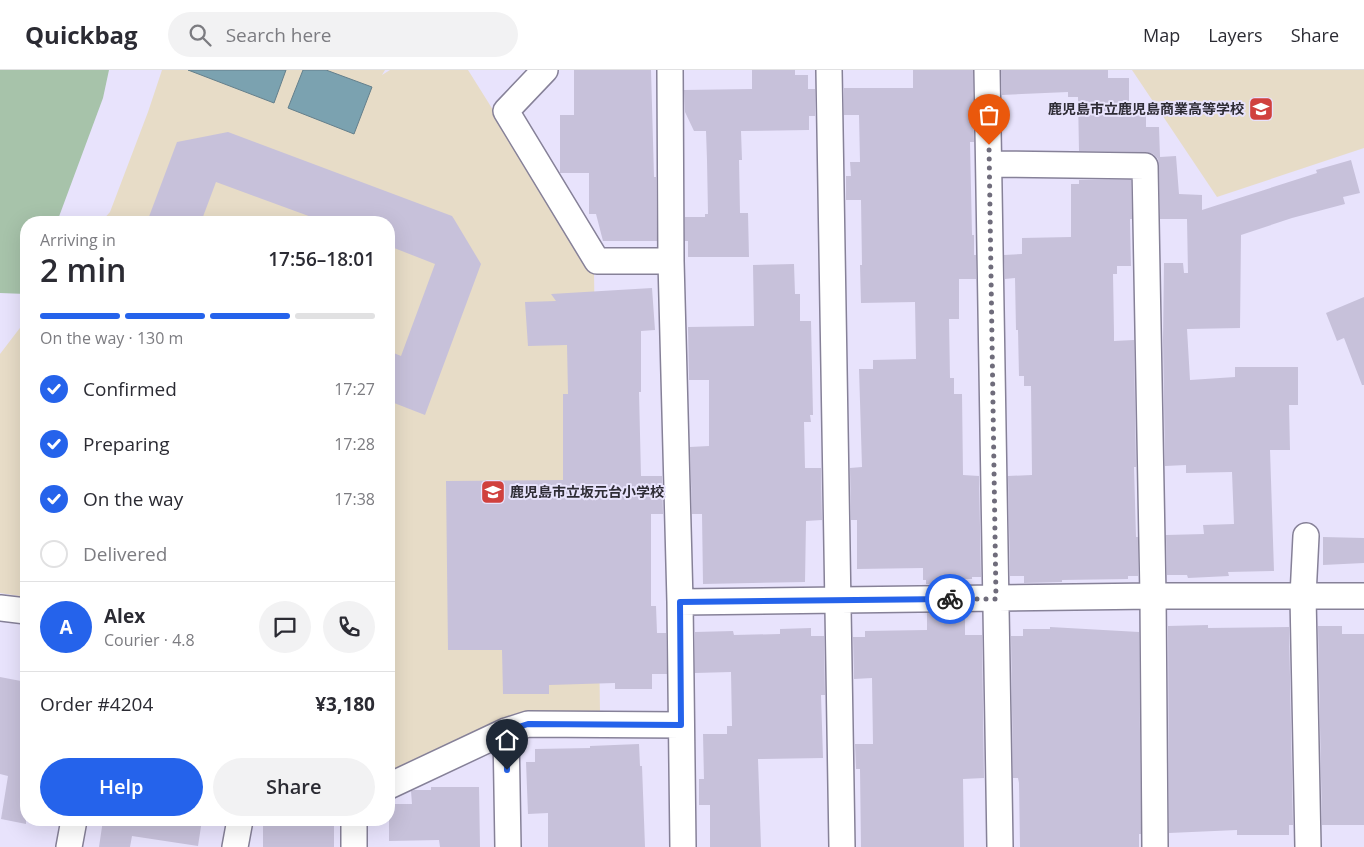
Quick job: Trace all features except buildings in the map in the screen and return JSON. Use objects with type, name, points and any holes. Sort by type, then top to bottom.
[{"type":"street","points":[[545,70],[506,110],[597,261],[671,261]]},
{"type":"street","points":[[670,70],[671,261],[680,602],[683,847]]},
{"type":"street","points":[[829,70],[842,847]]},
{"type":"street","points":[[987,70],[1000,847]]},
{"type":"street","points":[[989,164],[1144,166],[1153,596],[1155,847]]},
{"type":"street","points":[[1306,536],[1304,596],[1308,847]]},
{"type":"street","points":[[680,602],[1153,596],[1364,596]]},
{"type":"street","points":[[0,608],[20,611]]},
{"type":"street","points":[[395,783],[506,731],[528,724],[681,725]]},
{"type":"street","points":[[506,731],[508,847]]},
{"type":"street","points":[[69,847],[73,826]]},
{"type":"street","points":[[235,847],[239,826]]},
{"type":"street","points":[[354,826],[354,847]]},
{"type":"shaded area","name":"鹿児島市立坂元台小学校","points":[[162,70],[385,70],[382,75],[390,70],[468,70],[594,271],[600,713],[517,713],[395,770],[395,216],[106,216],[110,212]]},
{"type":"shaded area","name":"鹿児島市立鹿児島商業高等学校","points":[[1132,70],[1364,70],[1364,148],[1217,197]]},
{"type":"shaded area","points":[[20,328],[20,596],[0,593],[0,354]]},
{"type":"green space","points":[[0,70],[109,70],[103,98],[59,216],[20,216],[20,294],[0,293]]},
{"type":"water","points":[[188,70],[286,70],[274,103]]},
{"type":"water","points":[[303,70],[326,70],[372,87],[354,134],[288,108]]},
{"type":"way so far","points":[[950,599],[996,599],[989,145]]},
{"type":"place","name":"鹿児島市立鹿児島商業高等学校","points":[[1261,109]]},
{"type":"place","name":"鹿児島市立坂元台小学校","points":[[493,492]]},
{"type":"route","points":[[507,770],[506,731],[528,724],[681,725],[680,602],[950,599]]}]
